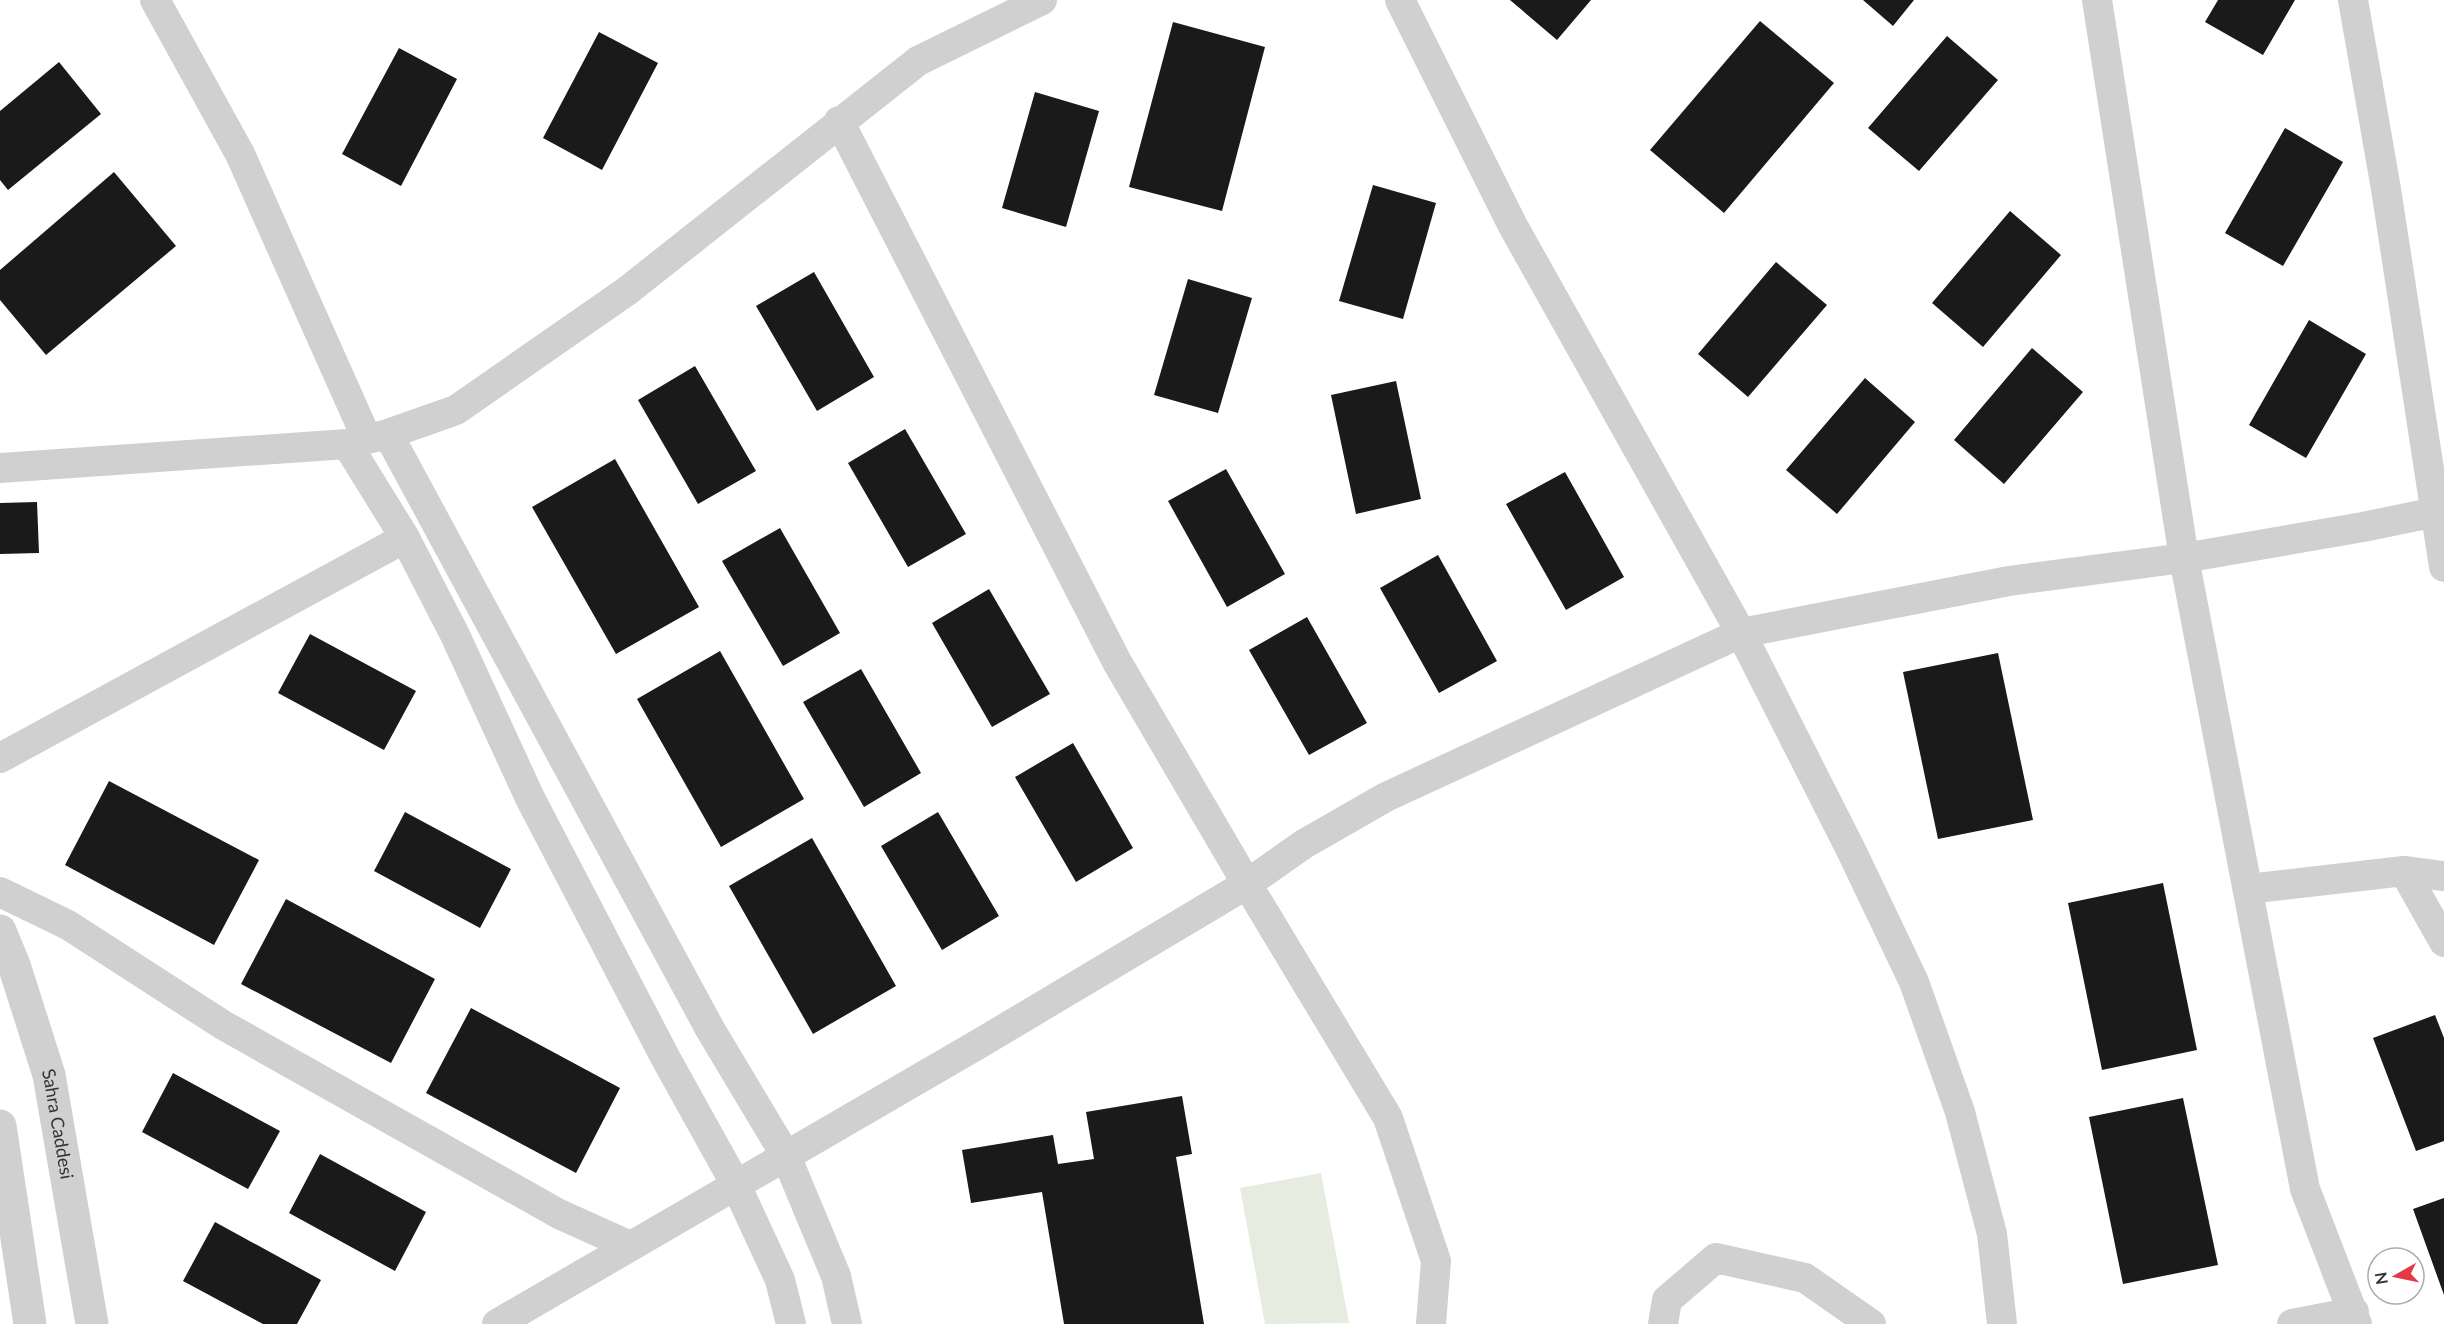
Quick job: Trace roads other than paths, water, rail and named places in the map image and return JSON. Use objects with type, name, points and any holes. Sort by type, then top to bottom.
[{"type":"street","points":[[155,0],[240,154],[367,439],[405,538],[455,635],[530,798],[665,1057],[736,1185],[780,1280],[791,1324]]},
{"type":"street","points":[[0,468],[367,439],[456,410],[627,291],[839,121],[918,61],[1042,0]]},
{"type":"street","points":[[1400,0],[1513,226],[1741,633],[1851,850],[1914,982],[1960,1112],[1992,1234],[2002,1324]]},
{"type":"street","points":[[2097,0],[2184,558],[2306,1189],[2355,1318],[2292,1324]]},
{"type":"street","points":[[2353,0],[2440,507],[2444,567]]},
{"type":"street","points":[[839,121],[1117,662],[1388,1118],[1436,1261],[1431,1324]]},
{"type":"street","points":[[367,439],[438,529],[710,1029],[786,1156],[836,1276],[847,1324]]},
{"type":"street","points":[[497,1324],[993,1036],[1247,884],[1304,844],[1386,797],[1741,633],[2009,581],[2184,558],[2363,527],[2440,507]]},
{"type":"street","points":[[0,758],[405,538]]},
{"type":"street","points":[[2248,889],[2404,871],[2444,876]]},
{"type":"street","points":[[2404,871],[2444,942]]},
{"type":"street","points":[[0,892],[68,925],[223,1025],[549,1209],[630,1246]]},
{"type":"street","name":"Sahra Caddesi","points":[[0,931],[14,965],[49,1075],[92,1324]]},
{"type":"street","points":[[0,1126],[30,1324]]},
{"type":"street","points":[[1663,1324],[1667,1300],[1716,1258],[1805,1278],[1871,1324]]}]
